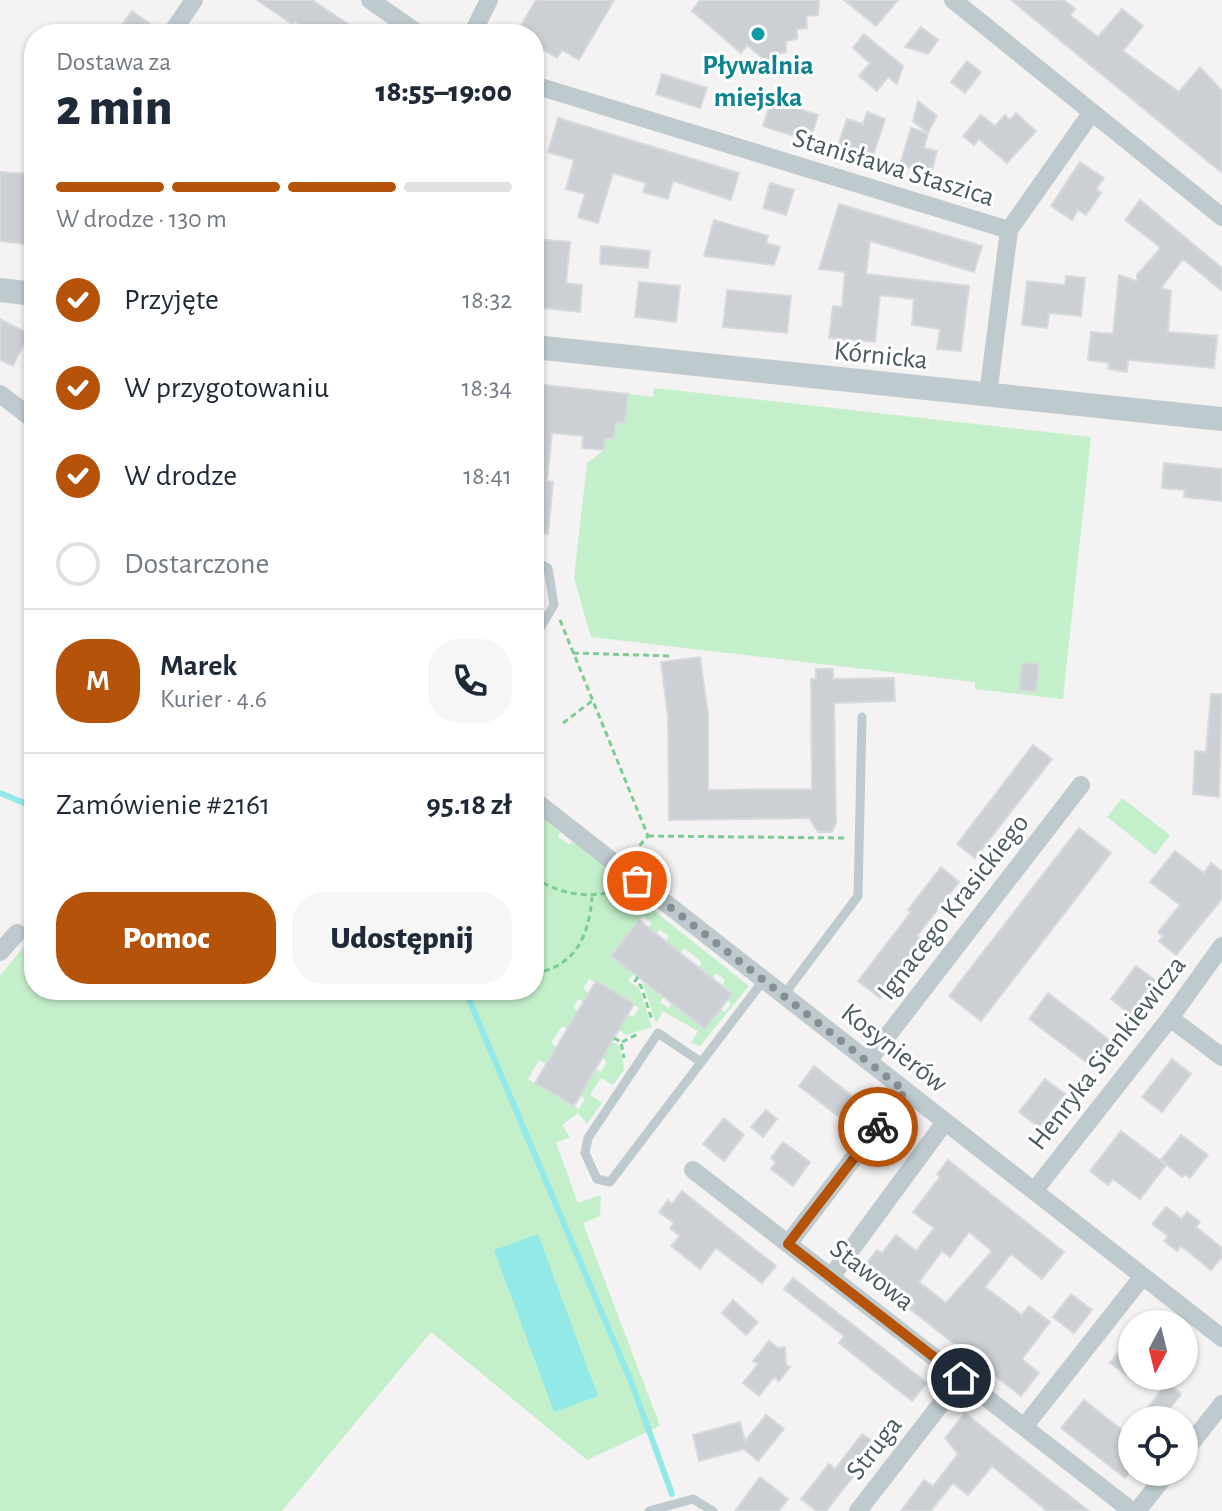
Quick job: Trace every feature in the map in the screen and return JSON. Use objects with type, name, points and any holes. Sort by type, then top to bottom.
[{"type":"street","points":[[178,24],[194,0]]},
{"type":"street","points":[[370,0],[405,24]]},
{"type":"street","points":[[477,24],[489,0]]},
{"type":"street","points":[[953,0],[1222,217]]},
{"type":"street","name":"Stanisława Staszica","points":[[544,88],[1009,230]]},
{"type":"street","points":[[988,395],[1009,230],[1092,112]]},
{"type":"street","points":[[0,290],[24,293]]},
{"type":"street","name":"Kórnicka","points":[[544,348],[1222,419]]},
{"type":"street","points":[[0,394],[24,412]]},
{"type":"street","name":"Ignacego Krasickiego","points":[[868,1061],[1081,785]]},
{"type":"street","name":"Kosynierów","points":[[544,808],[1222,1338]]},
{"type":"street","points":[[0,952],[17,933]]},
{"type":"street","name":"Henryka Sienkiewicza","points":[[1034,1191],[1170,1018],[1222,946]]},
{"type":"street","points":[[1170,1018],[1222,1057]]},
{"type":"street","points":[[788,1244],[905,1091]]},
{"type":"street","points":[[831,1277],[945,1122]]},
{"type":"street","name":"Stawowa","points":[[693,1170],[1134,1511]]},
{"type":"street","points":[[1024,1427],[1143,1276]]},
{"type":"street","name":"Struga","points":[[858,1511],[961,1378]]},
{"type":"street","points":[[1198,1434],[1222,1404]]},
{"type":"street","points":[[1134,1511],[1156,1486]]},
{"type":"lane","points":[[544,566],[548,568],[554,605],[544,622]]},
{"type":"lane","points":[[783,996],[858,896],[862,717]]},
{"type":"lane","points":[[701,1062],[658,1033],[585,1145],[592,1174],[604,1183],[610,1182],[763,981]]},
{"type":"lane","points":[[649,1511],[693,1499],[713,1511]]},
{"type":"path","points":[[554,605],[648,836]]},
{"type":"path","points":[[573,653],[672,656]]},
{"type":"path","points":[[563,723],[592,700]]},
{"type":"path","points":[[648,836],[860,838]]},
{"type":"path","points":[[621,868],[648,836]]},
{"type":"path","points":[[544,882],[566,892],[592,897],[623,890],[637,881]]},
{"type":"path","points":[[544,971],[555,968],[581,945],[590,923],[592,897]]},
{"type":"path","points":[[638,977],[635,981],[641,986],[658,1033]]},
{"type":"path","points":[[614,1038],[621,1042],[628,1078]]},
{"type":"green space","points":[[654,388],[1091,437],[1063,699],[975,689],[975,682],[591,637],[574,578],[587,463],[604,450],[605,438],[614,439],[616,422],[625,423],[628,394],[653,397]]},
{"type":"green space","points":[[1122,798],[1170,835],[1155,855],[1107,817]]},
{"type":"green space","points":[[544,820],[560,832],[558,837],[569,844],[572,841],[637,890],[634,895],[749,986],[700,1046],[691,1043],[698,1031],[663,1011],[656,1023],[643,984],[645,981],[673,983],[660,1002],[668,1008],[672,1004],[704,1029],[720,1009],[725,1012],[731,1004],[727,1000],[732,994],[722,986],[725,980],[716,973],[712,978],[699,967],[702,962],[684,948],[680,953],[665,941],[669,936],[660,929],[656,934],[648,928],[652,923],[643,916],[639,920],[634,974],[628,981],[639,988],[652,1027],[626,1035],[619,1030],[628,1015],[633,1017],[639,1008],[589,979],[583,989],[589,993],[584,1002],[578,999],[573,1008],[578,1011],[568,1029],[562,1026],[551,1043],[556,1047],[546,1064],[539,1060],[528,1079],[579,1109],[585,1099],[580,1095],[596,1070],[601,1072],[607,1062],[602,1058],[611,1041],[620,1046],[624,1070],[613,1085],[601,1078],[590,1095],[602,1103],[587,1124],[578,1113],[562,1125],[570,1137],[556,1143],[578,1203],[601,1195],[600,1216],[583,1223],[660,1426],[587,1460],[431,1332],[282,1511],[0,1511],[0,976],[24,946],[24,1000],[544,1000]]},
{"type":"water","points":[[538,1234],[598,1396],[554,1412],[494,1250]]},
{"type":"building","points":[[257,0],[312,0],[348,24],[299,24],[295,21],[292,24]]},
{"type":"building","points":[[536,0],[614,0],[579,60],[562,50],[557,58],[544,50],[544,24],[522,24]]},
{"type":"building","name":"Pływalnia miejska","points":[[700,0],[819,0],[818,15],[806,16],[807,28],[797,29],[797,39],[786,41],[786,52],[776,54],[769,63],[747,45],[741,53],[692,11]]},
{"type":"building","points":[[844,0],[898,0],[876,26]]},
{"type":"building","points":[[1011,0],[1064,0],[1075,9],[1070,15],[1098,37],[1122,9],[1143,26],[1123,51],[1179,92],[1200,67],[1222,91],[1222,173]]},
{"type":"building","points":[[132,11],[150,24],[122,24]]},
{"type":"building","points":[[921,27],[938,40],[928,54],[905,47]]},
{"type":"building","points":[[864,34],[903,66],[897,84],[888,77],[877,91],[859,76],[870,63],[853,48]]},
{"type":"building","points":[[967,61],[981,72],[965,93],[951,82]]},
{"type":"building","points":[[662,74],[707,88],[700,108],[656,94]]},
{"type":"building","points":[[771,100],[818,115],[810,141],[763,126]]},
{"type":"building","points":[[918,101],[937,116],[928,133],[913,121]]},
{"type":"building","points":[[867,112],[885,119],[872,159],[837,148],[847,119],[863,124]]},
{"type":"building","points":[[1016,113],[1036,131],[1007,163],[979,139],[974,145],[963,136],[981,115],[995,126],[1005,115],[1010,120]]},
{"type":"building","points":[[558,118],[739,173],[731,200],[673,181],[668,199],[643,192],[646,183],[613,173],[598,223],[578,217],[585,194],[566,189],[574,160],[548,152]]},
{"type":"building","points":[[911,128],[928,133],[924,148],[937,151],[931,174],[900,165]]},
{"type":"building","points":[[1080,162],[1104,178],[1096,189],[1101,193],[1086,215],[1078,210],[1072,220],[1051,206]]},
{"type":"building","points":[[0,172],[24,174],[24,244],[0,241]]},
{"type":"building","points":[[770,183],[794,190],[786,215],[763,208]]},
{"type":"building","points":[[1140,200],[1222,268],[1222,291],[1183,259],[1161,288],[1171,291],[1168,332],[1217,336],[1214,368],[1128,360],[1127,372],[1108,369],[1109,363],[1088,360],[1091,332],[1113,334],[1119,275],[1137,281],[1137,275],[1159,250],[1159,246],[1125,220]]},
{"type":"building","points":[[839,204],[982,246],[974,272],[870,241],[866,274],[969,286],[961,351],[937,349],[940,329],[912,325],[914,299],[880,295],[875,342],[829,338],[833,306],[842,307],[845,272],[819,269]]},
{"type":"building","points":[[714,220],[768,236],[766,243],[780,247],[774,265],[704,256]]},
{"type":"building","points":[[544,240],[570,242],[566,283],[582,285],[580,312],[544,308]]},
{"type":"building","points":[[601,246],[650,251],[648,268],[600,264]]},
{"type":"building","points":[[1066,276],[1085,278],[1081,316],[1049,313],[1047,328],[1022,325],[1027,281],[1065,285]]},
{"type":"building","points":[[639,282],[680,286],[676,322],[635,317]]},
{"type":"building","points":[[727,290],[791,296],[787,333],[723,327]]},
{"type":"building","points":[[0,319],[24,331],[24,344],[13,366],[0,360]]},
{"type":"building","points":[[544,385],[628,394],[625,423],[616,422],[614,439],[605,438],[604,450],[582,448],[583,436],[552,433],[547,481],[553,482],[548,534],[544,534]]},
{"type":"building","points":[[1164,463],[1222,469],[1222,501],[1184,497],[1185,490],[1162,488]]},
{"type":"building","points":[[700,657],[708,715],[708,790],[812,789],[811,679],[816,679],[816,669],[833,669],[833,679],[894,678],[895,701],[834,703],[836,823],[832,832],[818,832],[809,818],[669,820],[668,717],[661,662]]},
{"type":"building","points":[[1022,663],[1039,664],[1036,692],[1019,690]]},
{"type":"building","points":[[1211,694],[1222,694],[1219,797],[1193,794],[1195,751],[1206,752]]},
{"type":"building","points":[[1033,745],[1052,759],[975,858],[957,844]]},
{"type":"building","points":[[1079,828],[1111,853],[981,1021],[949,996]]},
{"type":"building","points":[[1175,851],[1204,873],[1211,863],[1222,871],[1222,899],[1176,955],[1159,941],[1163,936],[1158,932],[1180,905],[1150,882]]},
{"type":"building","points":[[941,867],[959,882],[917,936],[924,941],[880,998],[858,981]]},
{"type":"building","points":[[639,920],[732,994],[705,1029],[611,956]]},
{"type":"building","points":[[1136,966],[1155,980],[1130,1014],[1111,999]]},
{"type":"building","points":[[596,981],[634,1004],[574,1106],[535,1083]]},
{"type":"building","points":[[1048,993],[1112,1042],[1093,1067],[1029,1019]]},
{"type":"building","points":[[1172,1059],[1191,1074],[1162,1112],[1142,1097]]},
{"type":"building","points":[[814,1066],[861,1103],[846,1122],[799,1086]]},
{"type":"building","points":[[1045,1079],[1065,1094],[1039,1127],[1019,1112]]},
{"type":"building","points":[[766,1110],[777,1119],[763,1137],[751,1127]]},
{"type":"building","points":[[724,1118],[744,1135],[724,1161],[703,1144]]},
{"type":"building","points":[[1121,1131],[1166,1165],[1140,1199],[1113,1179],[1108,1185],[1090,1171]]},
{"type":"building","points":[[1181,1135],[1208,1155],[1190,1178],[1185,1174],[1182,1177],[1161,1160]]},
{"type":"building","points":[[783,1142],[810,1162],[793,1186],[771,1169],[776,1162],[771,1158]]},
{"type":"building","points":[[948,1160],[1064,1252],[1042,1279],[1011,1254],[985,1287],[1022,1315],[1029,1306],[1050,1322],[1022,1359],[1039,1373],[1021,1396],[910,1309],[915,1303],[866,1264],[877,1250],[882,1253],[896,1235],[916,1251],[934,1228],[913,1212],[940,1177],[937,1174]],"holes":[[[969,1232],[992,1251],[946,1303],[919,1282],[942,1251],[950,1257]]]},
{"type":"building","points":[[682,1191],[776,1266],[762,1283],[716,1248],[700,1269],[671,1246],[680,1236],[670,1228],[674,1223],[659,1212],[668,1200],[672,1204]]},
{"type":"building","points":[[1166,1207],[1182,1219],[1187,1212],[1200,1222],[1196,1227],[1222,1248],[1222,1257],[1211,1270],[1181,1246],[1177,1251],[1164,1241],[1168,1236],[1152,1224]]},
{"type":"building","points":[[793,1278],[927,1383],[912,1401],[839,1343],[844,1336],[784,1289]]},
{"type":"building","points":[[1071,1294],[1092,1310],[1074,1333],[1053,1317]]},
{"type":"building","points":[[733,1300],[758,1322],[746,1335],[722,1313]]},
{"type":"building","points":[[769,1341],[778,1348],[785,1347],[786,1365],[790,1367],[779,1381],[774,1377],[759,1396],[743,1383],[758,1364],[753,1361]]},
{"type":"building","points":[[1118,1352],[1118,1369],[1110,1363]]},
{"type":"building","points":[[1162,1390],[1176,1390],[1181,1394],[1172,1406],[1149,1406]]},
{"type":"building","points":[[1084,1400],[1118,1427],[1118,1473],[1061,1428]]},
{"type":"building","points":[[965,1413],[1089,1511],[1047,1511],[992,1466],[968,1495],[953,1483],[931,1511],[901,1511],[924,1480],[933,1486],[958,1454],[945,1438]]},
{"type":"building","points":[[766,1415],[784,1429],[758,1461],[744,1449],[699,1461],[693,1435],[740,1422],[745,1441]]},
{"type":"building","points":[[862,1434],[878,1445],[826,1511],[817,1511],[801,1499],[829,1464],[835,1469]]},
{"type":"building","points":[[760,1477],[788,1499],[779,1511],[735,1511]]},
{"type":"waterway","points":[[0,793],[24,803]]},
{"type":"waterway","points":[[469,1000],[632,1384],[672,1494]]},
{"type":"way so far","points":[[637,881],[905,1091],[878,1127]]},
{"type":"place","name":"Pływalnia miejska","points":[[758,34]]},
{"type":"route","points":[[878,1127],[788,1244],[961,1378]]}]
